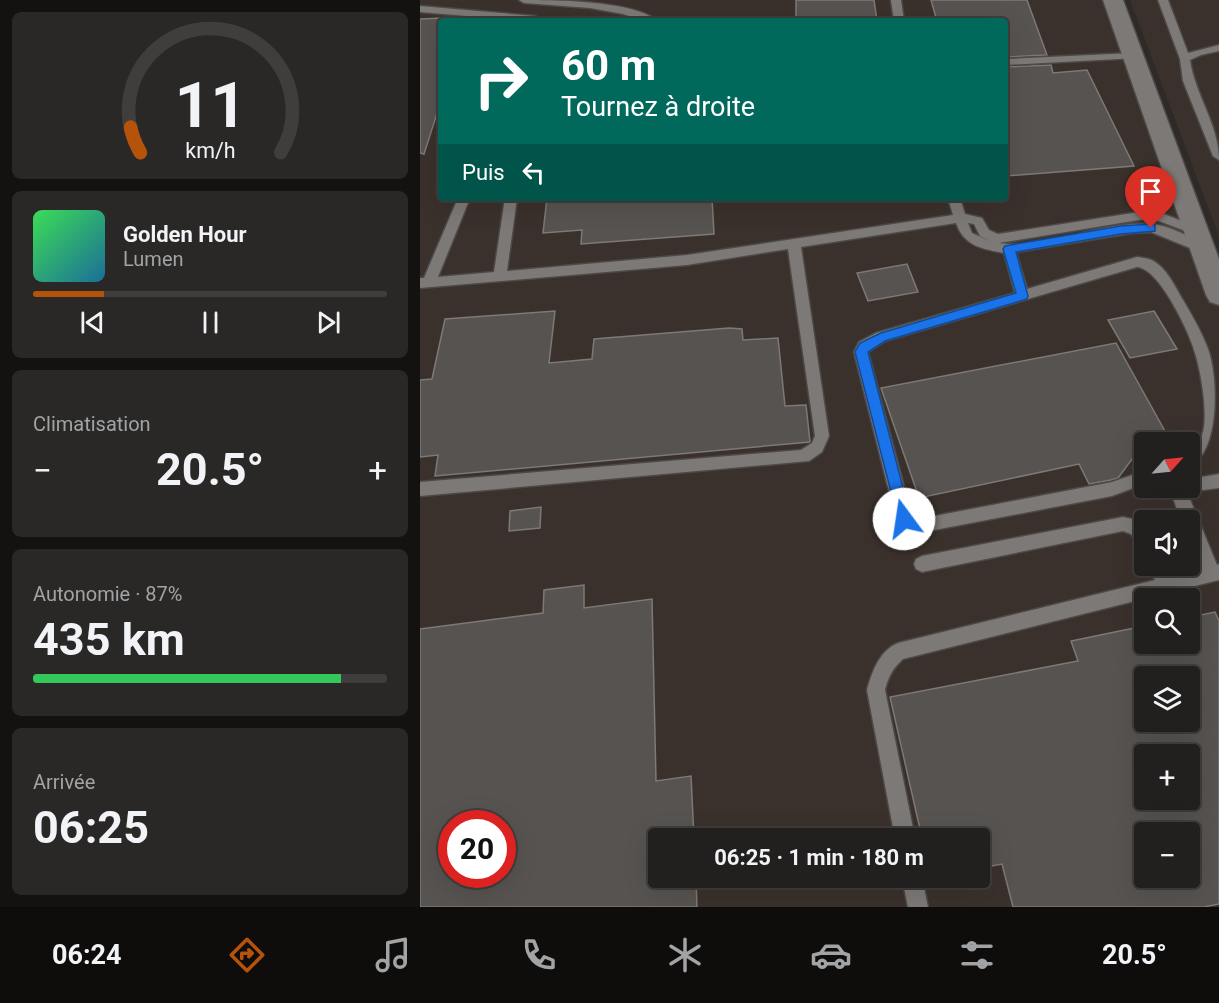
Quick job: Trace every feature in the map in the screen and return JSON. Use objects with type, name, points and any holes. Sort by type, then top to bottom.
[{"type":"street","points":[[1113,0],[1219,295]]},
{"type":"lane","points":[[524,0],[582,3],[630,12],[645,18]]},
{"type":"lane","points":[[896,0],[899,18]]},
{"type":"lane","points":[[1163,0],[1185,59],[1188,81],[1219,156]]},
{"type":"lane","points":[[536,18],[543,1]]},
{"type":"lane","points":[[420,9],[514,18]]},
{"type":"lane","points":[[1185,59],[1198,52],[1219,48]]},
{"type":"lane","points":[[1008,62],[1133,56]]},
{"type":"lane","points":[[463,201],[425,282],[687,260],[962,218],[978,221],[984,232],[997,239],[1152,214],[1199,240]]},
{"type":"lane","points":[[500,276],[511,201]]},
{"type":"lane","points":[[955,201],[967,235],[983,246],[1009,249],[1121,230],[1151,228],[1199,240]]},
{"type":"lane","points":[[420,489],[804,456],[817,447],[822,436],[794,244]]},
{"type":"lane","points":[[1009,249],[1022,296]]},
{"type":"lane","points":[[1134,481],[1112,489],[924,525],[908,524],[904,519],[861,352],[864,346],[881,338],[1137,262],[1152,266],[1160,274],[1196,339],[1203,358],[1211,429],[1200,449]]},
{"type":"lane","points":[[1200,484],[1219,481]]},
{"type":"lane","points":[[922,564],[1123,524],[1134,526]]},
{"type":"lane","points":[[903,828],[876,690],[887,660],[898,652],[1216,573],[1200,542]]},
{"type":"lane","points":[[1161,576],[1166,585]]},
{"type":"lane","points":[[914,888],[918,907]]},
{"type":"shaded area","points":[[420,0],[1122,0],[1219,259],[1219,907],[420,907]]},
{"type":"shaded area","points":[[1130,0],[1219,0],[1219,236]]},
{"type":"building","points":[[796,0],[874,0],[877,18],[796,18]]},
{"type":"building","points":[[931,0],[1027,0],[1047,55],[1008,57],[1008,18],[936,18]]},
{"type":"building","points":[[438,18],[438,110],[424,154],[420,153],[420,19]]},
{"type":"building","points":[[1051,65],[1053,73],[1087,70],[1134,166],[1008,176],[1008,67]]},
{"type":"building","points":[[547,201],[712,201],[714,234],[581,244],[582,230],[543,233]]},
{"type":"building","points":[[907,264],[918,292],[868,301],[857,273]]},
{"type":"building","points":[[555,311],[549,363],[592,359],[594,339],[729,328],[742,329],[743,340],[778,338],[785,406],[806,405],[810,442],[435,476],[438,455],[420,457],[420,380],[432,379],[445,319]]},
{"type":"building","points":[[1154,311],[1177,349],[1130,358],[1108,320]]},
{"type":"building","points":[[1116,343],[1165,432],[1134,432],[1134,456],[1118,478],[1111,480],[1089,484],[1079,464],[919,498],[881,388]]},
{"type":"building","points":[[541,507],[540,528],[509,531],[510,511]]},
{"type":"building","points":[[584,585],[584,608],[652,599],[656,781],[691,776],[694,828],[648,828],[648,888],[696,888],[697,907],[420,907],[420,629],[543,613],[544,590]]},
{"type":"building","points":[[1215,612],[1219,621],[1219,904],[1204,907],[1013,907],[1002,864],[990,866],[990,828],[920,828],[890,697],[1078,661],[1071,641],[1134,628],[1134,654],[1200,654],[1200,615]]},
{"type":"route","points":[[904,519],[861,352],[864,346],[881,338],[1022,296],[1009,249],[1121,230],[1151,228]]}]
